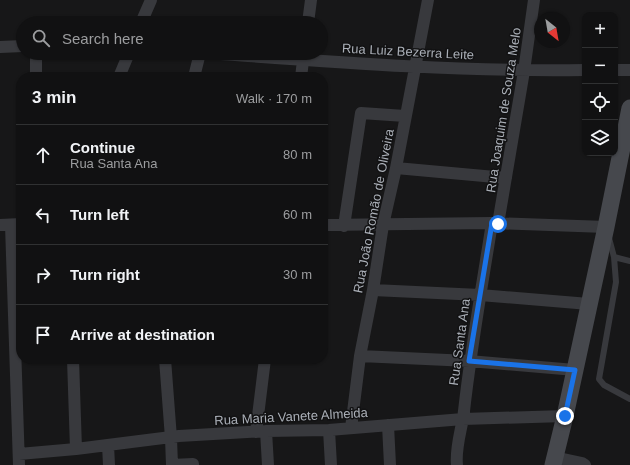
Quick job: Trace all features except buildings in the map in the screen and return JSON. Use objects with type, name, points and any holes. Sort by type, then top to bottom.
[{"type":"main road","points":[[553,461],[565,416],[630,108]]},
{"type":"street","points":[[145,16],[152,0]]},
{"type":"street","points":[[309,16],[311,0]]},
{"type":"street","name":"Rua João Romão de Oliveira","points":[[351,428],[360,356],[373,290],[383,225],[396,168],[428,0]]},
{"type":"street","name":"Rua Joaquim de Souza Melo","points":[[495,224],[506,178],[534,0]]},
{"type":"street","points":[[0,47],[16,46]]},
{"type":"street","name":"Rua Luiz Bezerra Leite","points":[[328,58],[415,66],[524,71],[582,70]]},
{"type":"street","points":[[36,60],[36,72]]},
{"type":"street","points":[[121,72],[126,60]]},
{"type":"street","points":[[195,72],[198,60]]},
{"type":"street","points":[[302,72],[303,60]]},
{"type":"street","points":[[618,70],[630,70]]},
{"type":"street","points":[[344,226],[361,113],[405,116]]},
{"type":"street","points":[[396,168],[506,178]]},
{"type":"street","points":[[11,224],[19,460]]},
{"type":"street","points":[[328,225],[495,224],[606,227]]},
{"type":"street","name":"Rua Santa Ana","points":[[457,465],[456,456],[463,419],[469,361],[480,295],[495,224]]},
{"type":"street","points":[[373,290],[480,295],[589,304]]},
{"type":"street","points":[[360,356],[469,361],[575,370]]},
{"type":"street","points":[[73,364],[76,449]]},
{"type":"street","points":[[165,364],[172,465],[193,465]]},
{"type":"street","points":[[265,364],[261,432],[268,465]]},
{"type":"street","name":"Rua Maria Vanete Almeida","points":[[19,460],[76,449],[171,438],[261,432],[329,430],[463,419],[565,416]]},
{"type":"street","points":[[388,425],[390,465]]},
{"type":"street","points":[[329,430],[331,465]]},
{"type":"street","points":[[108,445],[109,465]]},
{"type":"street","points":[[553,461],[584,464]]},
{"type":"lane","points":[[606,227],[614,257],[616,282],[598,379],[604,385],[630,399]]},
{"type":"lane","points":[[614,257],[630,261]]},
{"type":"route","points":[[498,224],[492,223],[469,361],[575,370],[565,416]]}]
